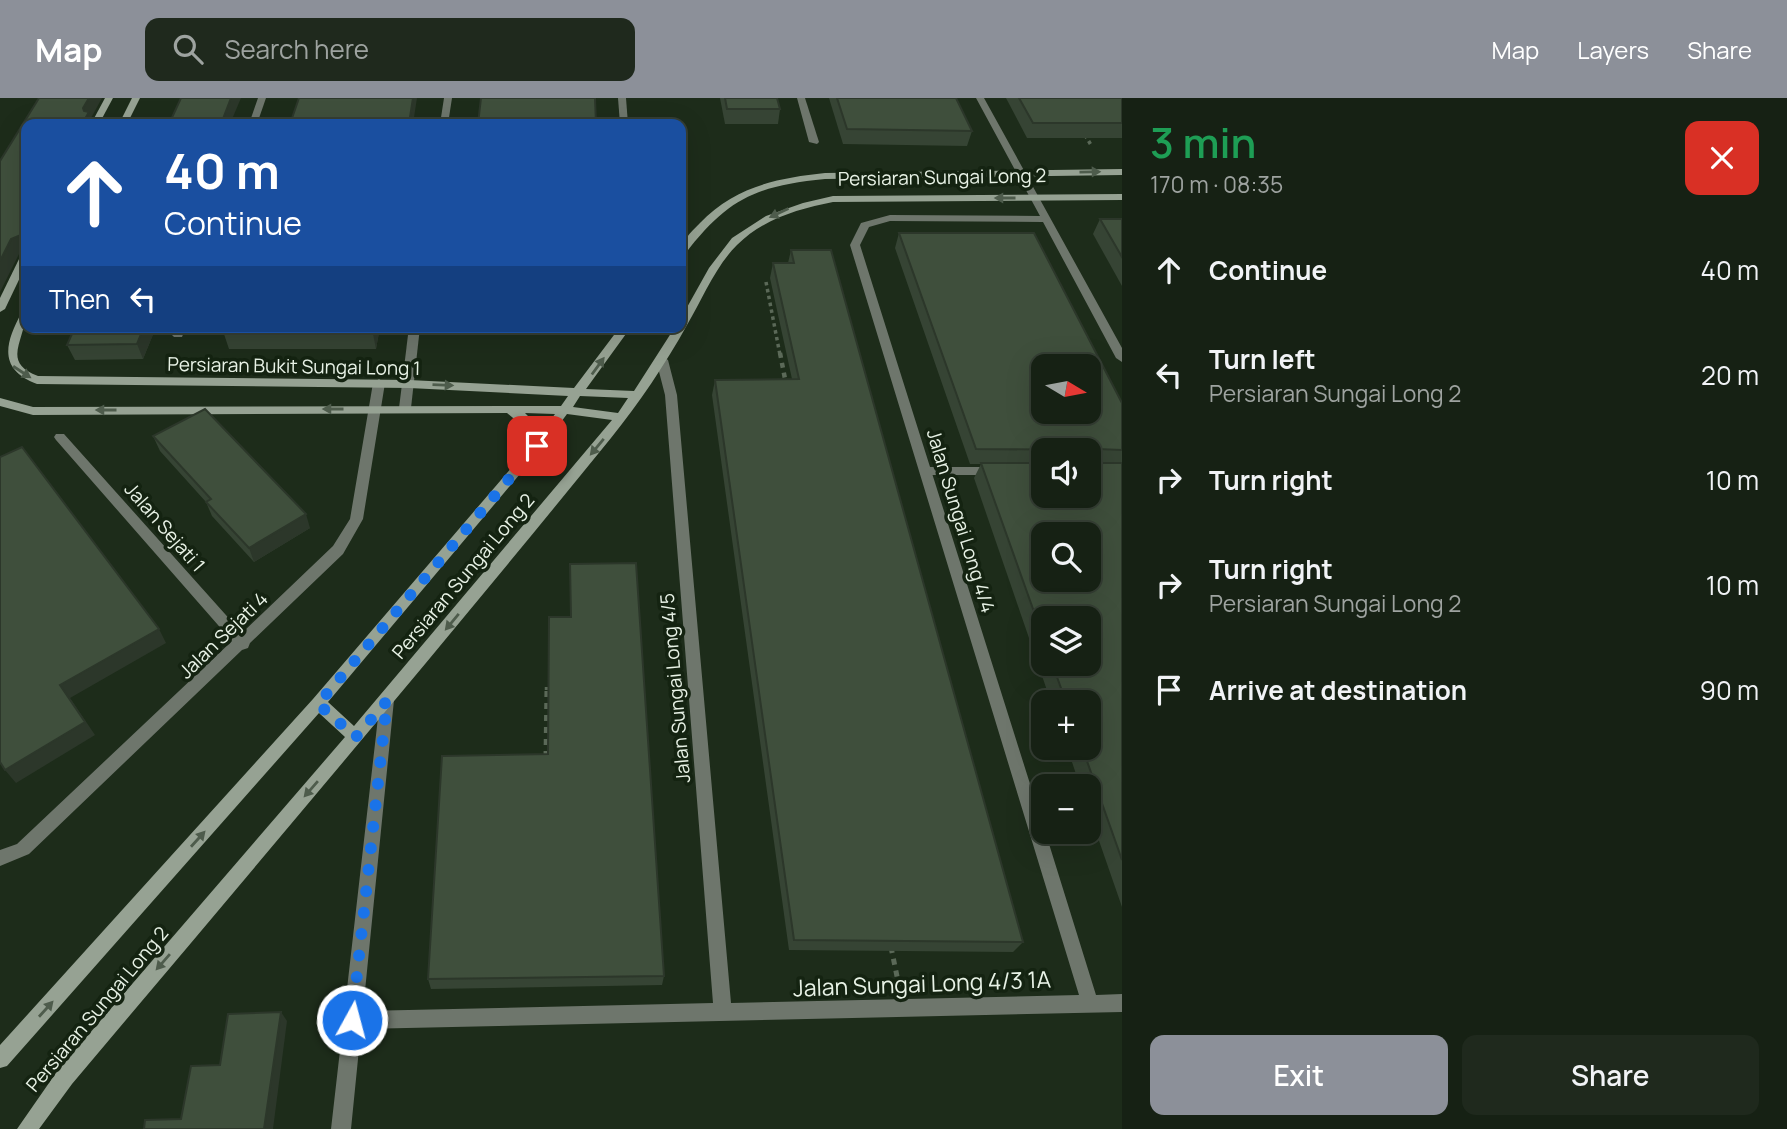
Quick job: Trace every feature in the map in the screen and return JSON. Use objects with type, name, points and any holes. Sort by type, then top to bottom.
[{"type":"street","points":[[98,119],[109,98]]},
{"type":"street","points":[[126,119],[136,98]]},
{"type":"street","points":[[255,119],[262,98]]},
{"type":"street","points":[[445,119],[448,98]]},
{"type":"street","points":[[622,98],[624,119]]},
{"type":"street","points":[[801,98],[814,142]]},
{"type":"street","points":[[980,98],[1122,358]]},
{"type":"street","name":"Persiaran Sungai Long 2","points":[[686,246],[716,210],[745,193],[790,179],[1122,172]]},
{"type":"street","name":"Persiaran Sungai Long 2","points":[[686,319],[718,264],[735,241],[757,224],[793,207],[833,199],[1122,197]]},
{"type":"street","name":"Jalan Sungai Long 4/4","points":[[1046,219],[890,218],[865,225],[855,245],[1090,1003]]},
{"type":"street","points":[[0,309],[21,265]]},
{"type":"street","name":"Persiaran Bukit Sungai Long 1","points":[[21,325],[10,349],[11,364],[20,374],[37,380],[379,383],[637,395]]},
{"type":"street","points":[[405,408],[414,333]]},
{"type":"street","name":"Persiaran Sungai Long 2","points":[[0,1059],[318,704],[537,446],[622,333]]},
{"type":"street","name":"Persiaran Sungai Long 2","points":[[27,1129],[65,1077],[387,701],[621,417],[678,333]]},
{"type":"street","name":"Jalan Sungai Long 4/5","points":[[662,360],[671,395],[723,1013]]},
{"type":"street","name":"Jalan Sejati 4","points":[[0,858],[23,849],[243,644],[338,550],[356,519],[379,383]]},
{"type":"street","name":"Persiaran Bukit Sungai Long 1","points":[[0,402],[33,411],[508,409],[566,410],[621,417]]},
{"type":"street","points":[[508,409],[521,415],[535,430],[537,446]]},
{"type":"street","name":"Jalan Sejati 1","points":[[60,437],[243,644]]},
{"type":"street","points":[[341,1129],[387,701]]},
{"type":"street","points":[[318,704],[356,737]]},
{"type":"street","name":"Jalan Sungai Long 4/3 1A","points":[[352,1020],[1122,1003]]},
{"type":"lane","points":[[926,471],[1004,471]]},
{"type":"path","points":[[1084,134],[1091,145]]},
{"type":"path","points":[[766,282],[787,390]]},
{"type":"path","points":[[545,768],[547,687]]},
{"type":"path","points":[[890,943],[903,1008]]},
{"type":"building","points":[[39,98],[89,98],[83,108],[89,112],[85,119],[26,119]]},
{"type":"building","points":[[181,98],[231,98],[223,119],[171,119]]},
{"type":"building","points":[[299,98],[413,98],[410,119],[292,119]]},
{"type":"building","points":[[481,98],[595,98],[596,119],[479,119]]},
{"type":"building","points":[[725,98],[777,98],[780,109],[727,109]]},
{"type":"building","points":[[837,98],[956,98],[972,131],[847,129]]},
{"type":"building","points":[[1019,98],[1122,98],[1122,123],[1033,123]]},
{"type":"building","points":[[21,127],[21,235],[11,239],[0,261],[0,161]]},
{"type":"building","points":[[1100,219],[1122,219],[1122,257]]},
{"type":"building","points":[[899,233],[1034,233],[1097,354],[1031,354],[1031,424],[1101,424],[1101,362],[1122,403],[1122,450],[1101,449],[1101,438],[1031,438],[1031,449],[976,449]]},
{"type":"building","points":[[791,250],[831,250],[1023,942],[794,940],[715,380],[799,379],[773,263],[794,263]]},
{"type":"building","points":[[72,333],[142,333],[137,344],[67,345]]},
{"type":"building","points":[[224,333],[373,333],[373,334]]},
{"type":"building","points":[[205,409],[306,514],[249,548],[206,502],[211,499],[153,436]]},
{"type":"building","points":[[22,447],[159,629],[60,685],[85,722],[5,770],[0,762],[0,457]]},
{"type":"building","points":[[981,463],[1031,463],[1031,508],[1101,508],[1101,463],[1122,463],[1122,860],[1101,801],[1101,774],[1092,774],[1087,760],[1101,760],[1101,690],[1062,690],[1057,676],[1101,676],[1101,606],[1032,606]]},
{"type":"building","points":[[636,563],[664,976],[428,979],[442,756],[548,754],[549,617],[571,617],[570,564]]},
{"type":"building","points":[[281,1012],[264,1129],[144,1129],[145,1120],[181,1119],[191,1066],[220,1065],[228,1014]]},
{"type":"route","points":[[352,1020],[387,701],[356,737],[318,704],[537,446]]}]
